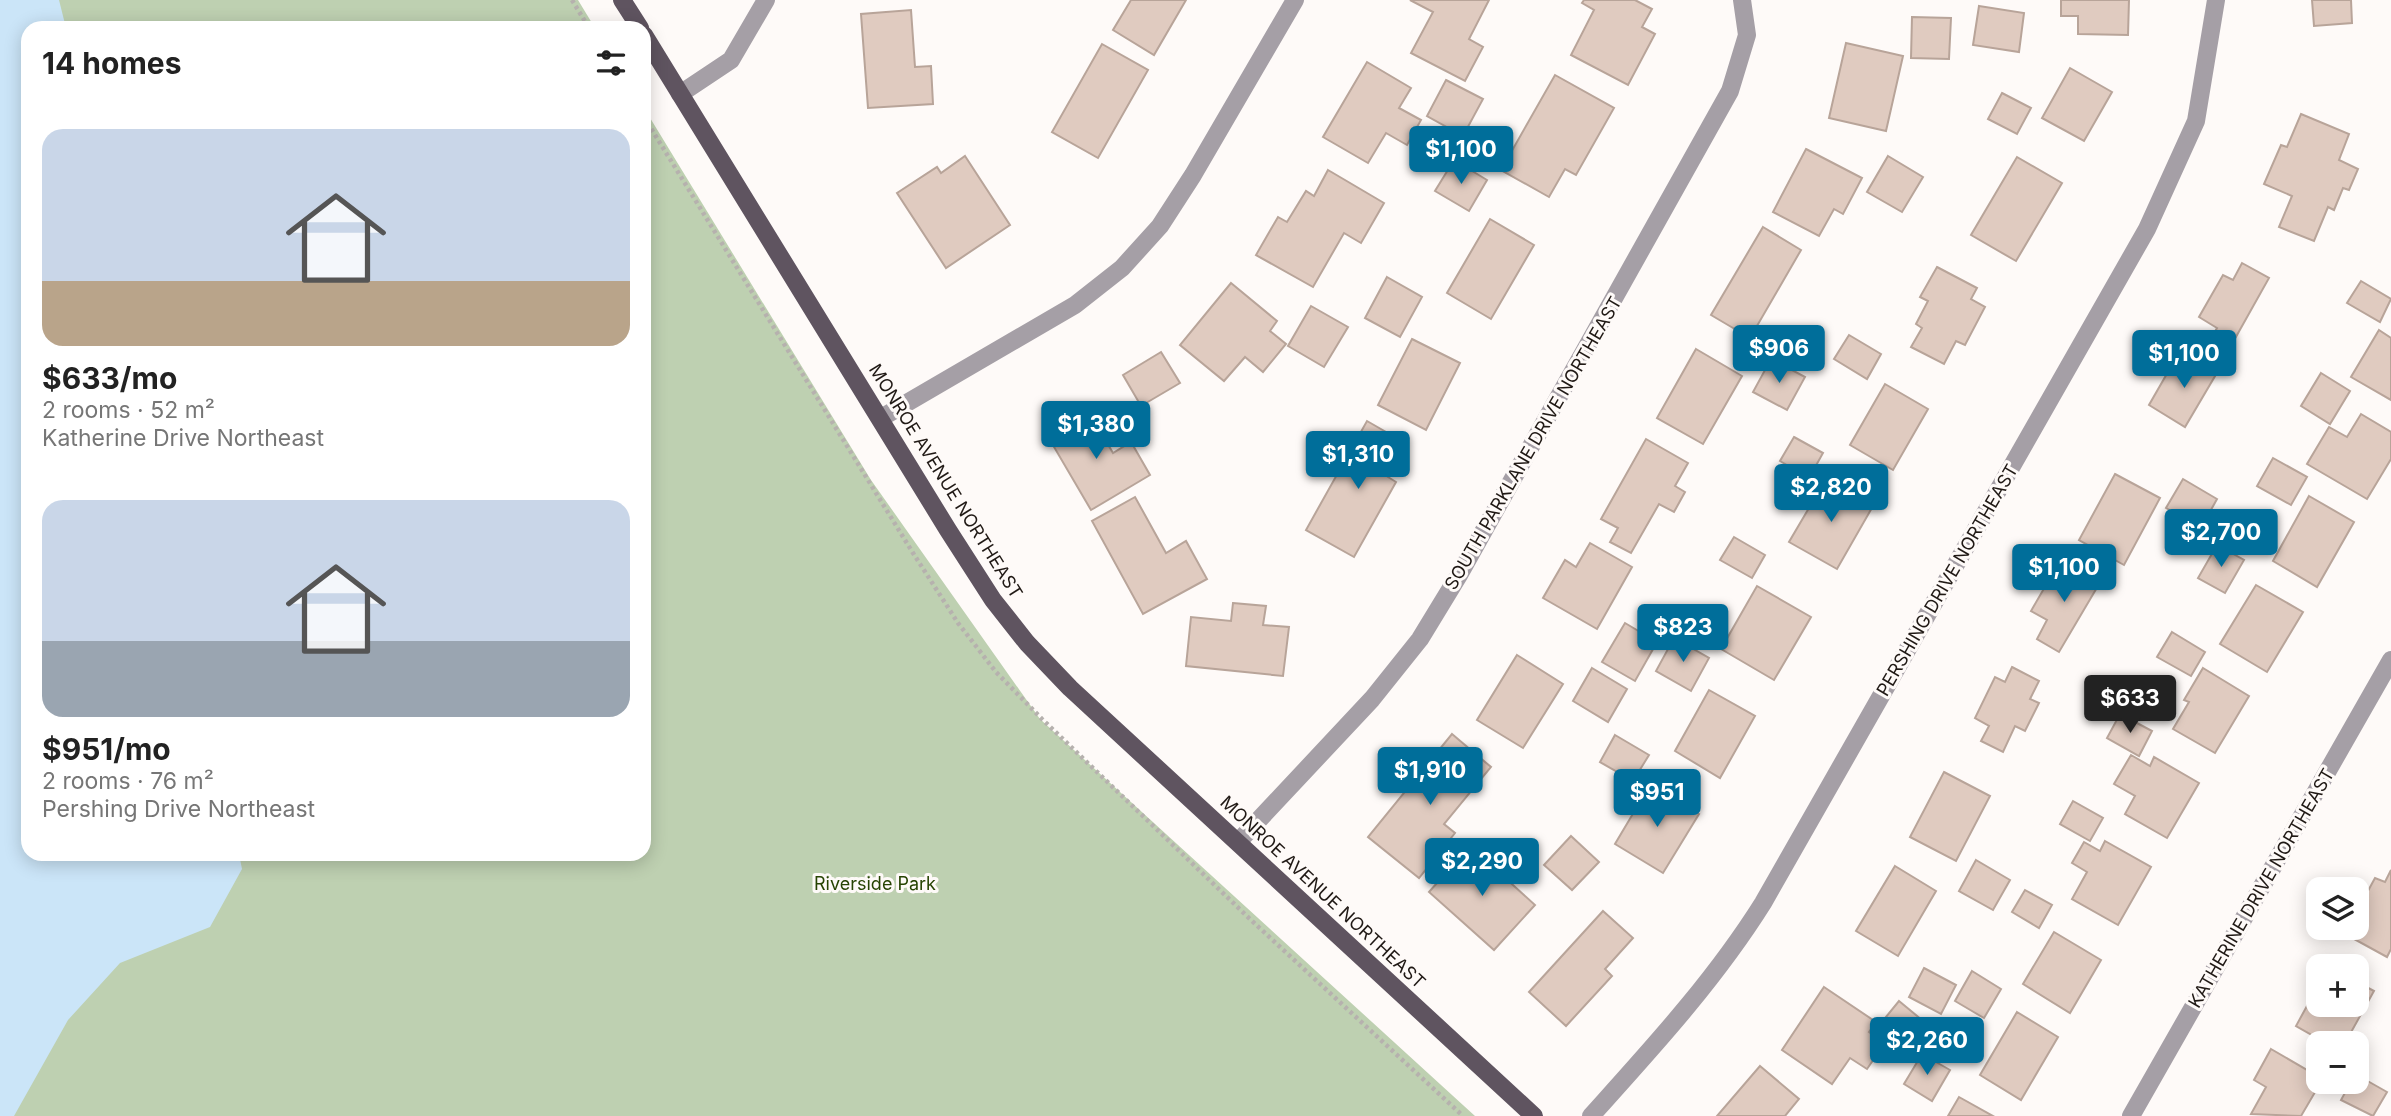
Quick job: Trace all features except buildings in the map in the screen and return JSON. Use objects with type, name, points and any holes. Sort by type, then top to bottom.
[{"type":"main road","points":[[622,0],[636,21]]},
{"type":"main road","name":"MONROE AVENUE NORTHEAST","points":[[651,46],[985,588],[1027,643],[1119,734],[1239,841],[1534,1116]]},
{"type":"street","points":[[680,94],[731,60],[765,0]]},
{"type":"street","points":[[881,418],[1075,305],[1122,268],[1160,226],[1193,175],[1295,0]]},
{"type":"street","name":"SOUTH PARKLANE DRIVE NORTHEAST","points":[[1239,841],[1373,699],[1420,639],[1459,575],[1730,91],[1747,35],[1742,0]]},
{"type":"street","name":"PERSHING DRIVE NORTHEAST","points":[[1591,1116],[1692,1004],[1729,956],[1763,903],[2147,229],[2196,121],[2216,0]]},
{"type":"street","name":"KATHERINE DRIVE NORTHEAST","points":[[2131,1116],[2391,660]]},
{"type":"path","points":[[572,0],[585,21]]},
{"type":"green space","name":"Riverside Park","points":[[0,0],[578,0],[591,21],[21,21],[21,861],[651,861],[651,119],[871,480],[1040,719],[1475,1116],[0,1116]]},
{"type":"water","points":[[0,0],[59,0],[64,21],[21,21],[21,861],[240,861],[242,869],[210,927],[120,963],[68,1020],[14,1116],[0,1116]]}]
